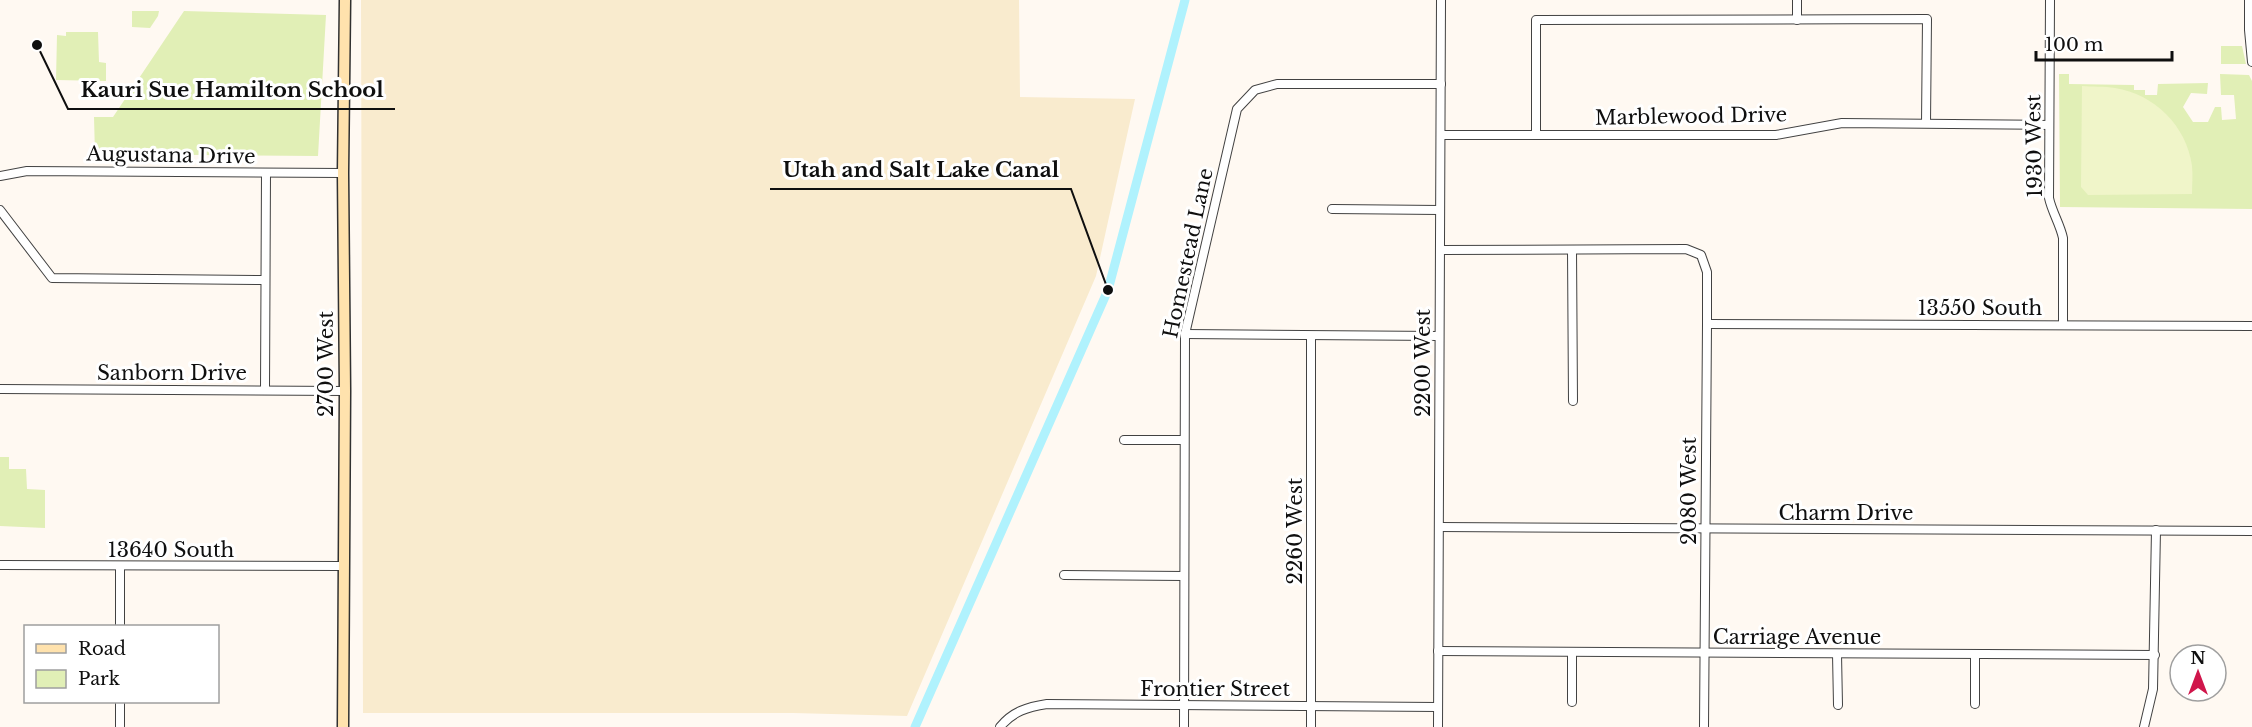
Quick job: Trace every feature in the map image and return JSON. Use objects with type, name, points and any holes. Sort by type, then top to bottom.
[{"type":"main road","name":"2700 West","points":[[343,727],[345,0]]},
{"type":"street","name":"2200 West","points":[[1438,727],[1441,0]]},
{"type":"street","points":[[1797,0],[1797,20]]},
{"type":"street","name":"1930 West","points":[[2050,0],[2049,198],[2063,238],[2063,325]]},
{"type":"street","points":[[2249,0],[2248,30],[2252,62]]},
{"type":"street","points":[[1536,135],[1536,20],[1927,19],[1926,123]]},
{"type":"street","name":"Homestead Lane","points":[[1184,727],[1185,334],[1236,109],[1254,90],[1277,84],[1441,84]]},
{"type":"street","name":"Marblewood Drive","points":[[1441,135],[1776,135],[1842,123],[2049,124]]},
{"type":"street","name":"Augustana Drive","points":[[0,176],[27,171],[343,173]]},
{"type":"street","points":[[265,390],[266,173]]},
{"type":"street","points":[[1332,209],[1440,210]]},
{"type":"street","points":[[0,210],[52,278],[265,280]]},
{"type":"street","name":"2080 West","points":[[1572,250],[1686,249],[1701,255],[1707,272],[1704,727]]},
{"type":"street","points":[[1440,250],[1572,250],[1573,401]]},
{"type":"street","name":"13550 South","points":[[1707,324],[2252,326]]},
{"type":"street","points":[[1185,334],[1440,336]]},
{"type":"street","name":"2260 West","points":[[1311,336],[1311,727]]},
{"type":"street","name":"Sanborn Drive","points":[[0,389],[345,391]]},
{"type":"street","points":[[1124,440],[1184,440]]},
{"type":"street","name":"Charm Drive","points":[[1439,527],[2252,531]]},
{"type":"street","points":[[2144,727],[2153,689],[2156,530]]},
{"type":"street","name":"13640 South","points":[[0,565],[343,566]]},
{"type":"street","points":[[120,567],[120,625]]},
{"type":"street","points":[[1064,575],[1184,576]]},
{"type":"street","name":"Carriage Avenue","points":[[1438,651],[2155,655]]},
{"type":"street","points":[[1572,653],[1572,702]]},
{"type":"street","points":[[1837,654],[1838,705]]},
{"type":"street","points":[[1975,654],[1975,704]]},
{"type":"street","points":[[120,703],[120,726]]},
{"type":"street","name":"Frontier Street","points":[[1000,727],[1014,713],[1028,707],[1047,704],[1438,707]]},
{"type":"shaded area","points":[[361,0],[1019,0],[1020,97],[1135,99],[1096,276],[907,716],[793,713],[363,713]]},
{"type":"green space","points":[[132,11],[159,11],[150,28],[132,27]]},
{"type":"green space","points":[[184,11],[326,15],[318,156],[95,154],[94,117],[113,117]]},
{"type":"green space","points":[[66,32],[98,32],[99,62],[106,63],[106,81],[56,80],[57,35],[66,36]]},
{"type":"green space","points":[[2221,46],[2242,46],[2246,64],[2221,64]]},
{"type":"green space","points":[[2059,74],[2069,74],[2069,84],[2134,85],[2134,90],[2145,90],[2145,95],[2157,95],[2158,84],[2208,83],[2207,94],[2191,93],[2183,107],[2193,122],[2208,122],[2215,107],[2221,107],[2222,120],[2236,119],[2234,95],[2221,95],[2220,74],[2249,75],[2252,81],[2252,209],[2060,207]]},
{"type":"green space","points":[[2082,86],[2111,87],[2129,91],[2143,97],[2166,114],[2176,125],[2189,151],[2192,194],[2088,195],[2081,187]]},
{"type":"green space","points":[[0,457],[9,457],[9,469],[26,469],[27,489],[45,490],[45,528],[0,526]]},
{"type":"waterway","points":[[915,727],[1108,290],[1185,0]]},
{"type":"place","name":"Kauri Sue Hamilton School","points":[[37,45]]},
{"type":"place","name":"Utah and Salt Lake Canal","points":[[1108,290]]}]
